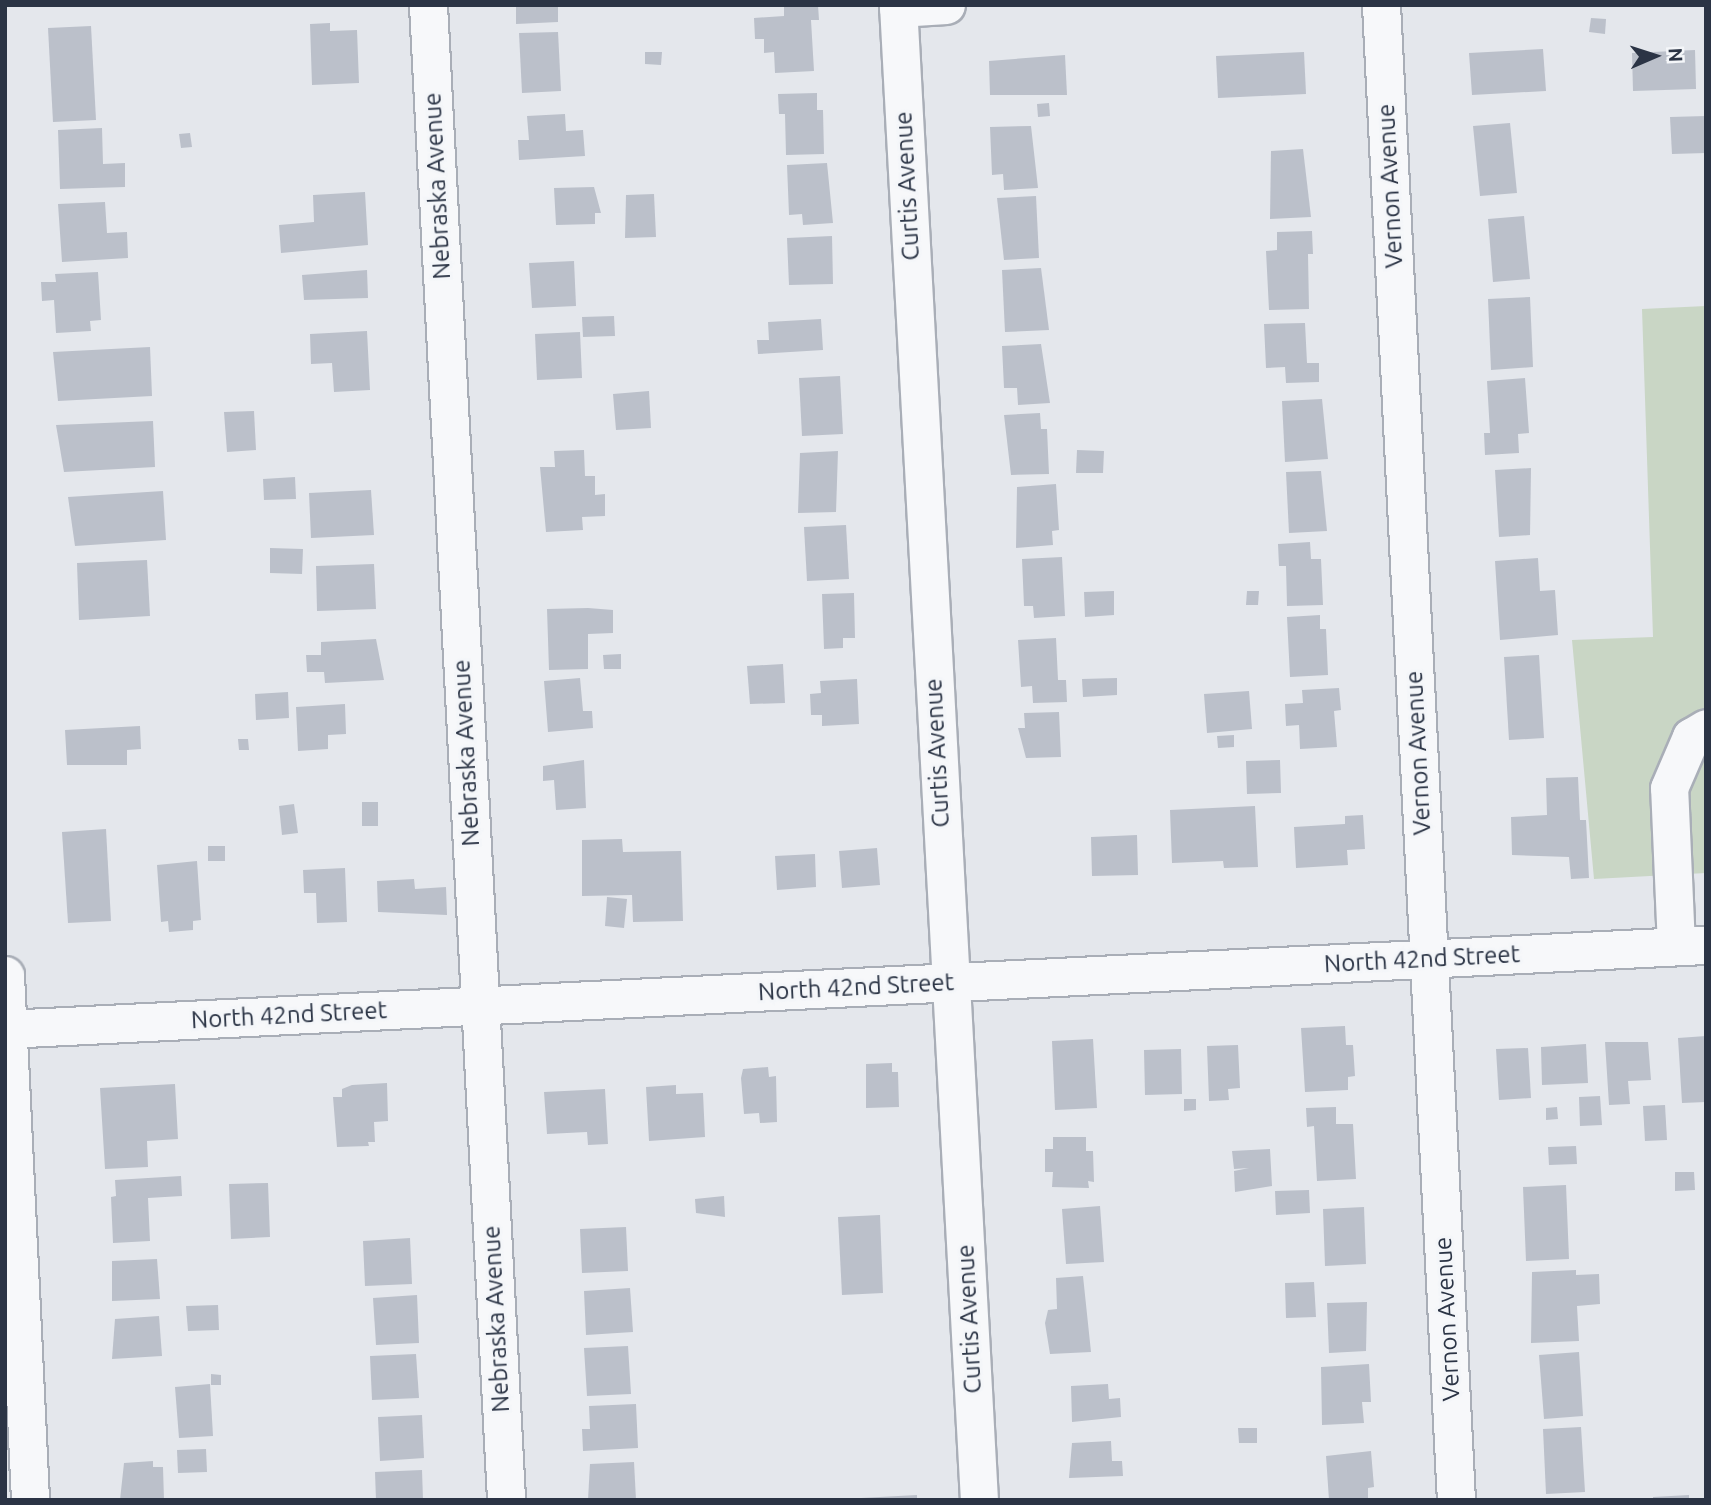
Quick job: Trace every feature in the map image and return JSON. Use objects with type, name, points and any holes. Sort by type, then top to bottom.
[{"type":"street","name":"Nebraska Avenue","points":[[428,5],[506,1500]]},
{"type":"street","points":[[898,6],[946,5]]},
{"type":"street","name":"Vernon Avenue","points":[[1381,5],[1456,1500]]},
{"type":"street","name":"Curtis Avenue","points":[[898,6],[979,1500]]},
{"type":"street","points":[[1691,946],[1669,788],[1691,737],[1706,728]]},
{"type":"street","name":"North 42nd Street","points":[[6,1029],[1691,946]]},
{"type":"street","points":[[5,975],[30,1500]]},
{"type":"green space","points":[[1706,306],[1706,873],[1594,879],[1572,640],[1653,637],[1642,309]]},
{"type":"building","points":[[516,5],[558,5],[558,22],[516,24]]},
{"type":"building","points":[[784,5],[818,5],[819,20],[811,20],[814,71],[775,73],[774,52],[764,53],[764,39],[755,39],[754,18],[784,16]]},
{"type":"building","points":[[1591,18],[1606,19],[1605,34],[1589,32]]},
{"type":"building","points":[[330,23],[330,31],[357,30],[359,83],[312,85],[310,24]]},
{"type":"building","points":[[91,26],[96,120],[53,122],[48,28]]},
{"type":"building","points":[[558,32],[561,91],[522,93],[519,33]]},
{"type":"building","points":[[1543,49],[1546,91],[1472,95],[1469,53]]},
{"type":"building","points":[[1695,50],[1696,89],[1633,91],[1632,53]]},
{"type":"building","points":[[645,52],[662,52],[661,65],[645,64]]},
{"type":"building","points":[[1304,52],[1306,94],[1218,98],[1216,56]]},
{"type":"building","points":[[1065,55],[1067,95],[990,95],[989,61]]},
{"type":"building","points":[[817,93],[817,110],[823,110],[824,154],[786,155],[785,114],[779,114],[778,94]]},
{"type":"building","points":[[1049,103],[1050,116],[1038,117],[1037,104]]},
{"type":"building","points":[[565,114],[566,131],[583,130],[585,156],[519,160],[518,140],[529,140],[527,116]]},
{"type":"building","points":[[1706,116],[1706,153],[1672,154],[1670,117]]},
{"type":"building","points":[[1510,123],[1517,193],[1480,196],[1473,126]]},
{"type":"building","points":[[1031,126],[1038,188],[1004,190],[1003,174],[992,175],[990,127]]},
{"type":"building","points":[[102,128],[103,164],[125,163],[125,187],[60,189],[58,130]]},
{"type":"building","points":[[190,133],[192,147],[181,148],[179,134]]},
{"type":"building","points":[[1303,149],[1311,217],[1270,219],[1271,151]]},
{"type":"building","points":[[827,163],[833,223],[803,225],[802,214],[789,215],[787,165]]},
{"type":"building","points":[[594,187],[601,213],[595,213],[595,224],[556,225],[554,188]]},
{"type":"building","points":[[365,192],[368,245],[281,253],[279,225],[314,222],[313,195]]},
{"type":"building","points":[[654,194],[656,237],[625,238],[626,195]]},
{"type":"building","points":[[1036,196],[1039,258],[1004,260],[997,198]]},
{"type":"building","points":[[105,202],[107,233],[127,232],[128,258],[62,262],[58,204]]},
{"type":"building","points":[[1524,216],[1530,279],[1493,282],[1488,219]]},
{"type":"building","points":[[1312,231],[1313,254],[1308,254],[1309,309],[1269,310],[1266,251],[1277,250],[1277,232]]},
{"type":"building","points":[[832,236],[833,284],[789,285],[787,238]]},
{"type":"building","points":[[574,261],[576,306],[532,308],[529,263]]},
{"type":"building","points":[[1041,268],[1049,330],[1005,332],[1002,270]]},
{"type":"building","points":[[367,270],[368,298],[304,300],[302,275]]},
{"type":"building","points":[[98,272],[101,320],[90,321],[91,331],[56,333],[54,300],[42,301],[41,282],[56,282],[55,274]]},
{"type":"building","points":[[1530,297],[1533,367],[1491,370],[1488,299]]},
{"type":"building","points":[[614,316],[615,336],[583,337],[582,317]]},
{"type":"building","points":[[821,319],[823,350],[758,354],[757,340],[769,340],[768,322]]},
{"type":"building","points":[[1305,323],[1307,363],[1319,363],[1319,382],[1286,383],[1285,367],[1266,368],[1264,324]]},
{"type":"building","points":[[367,331],[370,390],[334,392],[332,363],[311,364],[310,334]]},
{"type":"building","points":[[580,332],[582,378],[537,380],[535,334]]},
{"type":"building","points":[[1041,344],[1050,403],[1018,405],[1017,388],[1004,388],[1002,346]]},
{"type":"building","points":[[150,347],[152,396],[58,401],[53,352]]},
{"type":"building","points":[[840,376],[843,434],[802,436],[799,378]]},
{"type":"building","points":[[1525,378],[1529,433],[1518,434],[1519,453],[1485,455],[1484,433],[1490,433],[1487,381]]},
{"type":"building","points":[[649,391],[651,428],[616,430],[613,394]]},
{"type":"building","points":[[1322,399],[1328,459],[1285,462],[1282,401]]},
{"type":"building","points":[[254,411],[256,450],[227,452],[224,412]]},
{"type":"building","points":[[1040,413],[1041,429],[1047,429],[1049,474],[1011,475],[1004,415]]},
{"type":"building","points":[[153,421],[155,467],[64,472],[56,425]]},
{"type":"building","points":[[584,450],[585,476],[595,476],[595,495],[605,494],[605,516],[582,517],[583,530],[546,532],[540,467],[555,467],[554,451]]},
{"type":"building","points":[[1077,450],[1104,451],[1103,473],[1076,473]]},
{"type":"building","points":[[838,451],[836,512],[798,513],[800,453]]},
{"type":"building","points":[[1531,468],[1530,535],[1499,537],[1495,470]]},
{"type":"building","points":[[1321,471],[1327,531],[1289,533],[1286,472]]},
{"type":"building","points":[[295,477],[296,499],[264,500],[263,479]]},
{"type":"building","points":[[1056,484],[1059,530],[1052,531],[1053,545],[1016,548],[1017,487]]},
{"type":"building","points":[[371,490],[374,535],[311,538],[309,493]]},
{"type":"building","points":[[163,491],[166,540],[75,546],[68,497]]},
{"type":"building","points":[[846,525],[849,579],[807,581],[804,527]]},
{"type":"building","points":[[1310,542],[1311,559],[1321,559],[1323,605],[1287,606],[1286,566],[1279,566],[1278,544]]},
{"type":"building","points":[[270,548],[303,549],[302,574],[270,573]]},
{"type":"building","points":[[1062,557],[1065,616],[1034,618],[1033,606],[1024,606],[1022,559]]},
{"type":"building","points":[[1538,558],[1540,591],[1555,590],[1558,635],[1500,640],[1495,561]]},
{"type":"building","points":[[147,560],[150,616],[79,620],[77,563]]},
{"type":"building","points":[[374,564],[376,609],[317,611],[316,566]]},
{"type":"building","points":[[1114,591],[1114,615],[1085,617],[1084,592]]},
{"type":"building","points":[[1247,591],[1259,591],[1258,605],[1246,605]]},
{"type":"building","points":[[854,593],[855,638],[843,638],[843,648],[824,649],[822,594]]},
{"type":"building","points":[[547,609],[613,610],[613,633],[588,634],[588,669],[549,670]]},
{"type":"building","points":[[1320,615],[1320,629],[1326,629],[1328,675],[1290,677],[1287,617]]},
{"type":"building","points":[[1056,638],[1058,680],[1066,680],[1067,702],[1033,703],[1032,686],[1021,687],[1018,640]]},
{"type":"building","points":[[376,639],[384,680],[325,683],[324,672],[307,672],[306,655],[321,655],[321,642]]},
{"type":"building","points":[[621,654],[621,669],[604,669],[603,655]]},
{"type":"building","points":[[1539,655],[1544,738],[1509,740],[1504,657]]},
{"type":"building","points":[[783,664],[785,703],[750,704],[747,666]]},
{"type":"building","points":[[580,678],[583,711],[592,711],[593,728],[548,732],[544,681]]},
{"type":"building","points":[[1117,678],[1117,695],[1083,697],[1082,679]]},
{"type":"building","points":[[857,679],[859,724],[822,726],[822,715],[811,715],[810,694],[821,693],[820,681]]},
{"type":"building","points":[[1339,688],[1341,710],[1334,711],[1337,747],[1300,749],[1299,725],[1286,726],[1285,704],[1303,703],[1302,690]]},
{"type":"building","points":[[1249,691],[1252,729],[1207,733],[1204,694]]},
{"type":"building","points":[[288,692],[289,718],[256,720],[255,694]]},
{"type":"building","points":[[345,704],[346,734],[328,735],[328,749],[298,751],[296,707]]},
{"type":"building","points":[[1059,712],[1061,757],[1026,758],[1018,728],[1025,728],[1024,713]]},
{"type":"building","points":[[140,726],[141,749],[127,750],[127,765],[67,765],[65,730]]},
{"type":"building","points":[[1234,735],[1234,747],[1218,748],[1217,736]]},
{"type":"building","points":[[238,739],[248,739],[249,750],[239,750]]},
{"type":"building","points":[[584,760],[586,808],[556,810],[554,780],[543,781],[543,766]]},
{"type":"building","points":[[1280,760],[1281,793],[1247,794],[1246,761]]},
{"type":"building","points":[[1578,777],[1580,820],[1586,820],[1589,878],[1571,879],[1569,857],[1512,855],[1511,817],[1547,815],[1546,778]]},
{"type":"building","points":[[362,802],[378,802],[378,826],[362,826]]},
{"type":"building","points":[[294,804],[298,833],[282,835],[279,806]]},
{"type":"building","points":[[1255,806],[1258,867],[1224,868],[1223,861],[1172,863],[1170,810]]},
{"type":"building","points":[[1363,815],[1365,849],[1347,850],[1348,865],[1296,868],[1294,827],[1345,824],[1345,816]]},
{"type":"building","points":[[106,829],[111,921],[68,923],[62,832]]},
{"type":"building","points":[[1137,835],[1138,875],[1092,876],[1091,837]]},
{"type":"building","points":[[622,839],[623,852],[681,851],[683,921],[633,922],[632,895],[582,896],[582,840]]},
{"type":"building","points":[[208,846],[225,846],[225,861],[208,861]]},
{"type":"building","points":[[877,848],[880,885],[842,888],[839,851]]},
{"type":"building","points":[[815,854],[816,887],[777,890],[775,856]]},
{"type":"building","points":[[197,861],[201,920],[193,921],[193,930],[169,932],[168,921],[161,922],[157,865]]},
{"type":"building","points":[[345,868],[347,922],[317,923],[316,893],[304,893],[303,870]]},
{"type":"building","points":[[414,879],[415,889],[446,887],[447,915],[378,912],[377,881]]},
{"type":"building","points":[[607,897],[627,899],[624,928],[605,926]]},
{"type":"building","points":[[1345,1026],[1346,1045],[1353,1045],[1355,1076],[1348,1077],[1348,1090],[1305,1092],[1301,1028]]},
{"type":"building","points":[[1706,1036],[1706,1102],[1682,1103],[1678,1038]]},
{"type":"building","points":[[1093,1039],[1097,1108],[1055,1110],[1052,1041]]},
{"type":"building","points":[[1605,1042],[1648,1042],[1651,1080],[1628,1081],[1630,1104],[1609,1105]]},
{"type":"building","points":[[1586,1044],[1588,1083],[1542,1085],[1541,1047]]},
{"type":"building","points":[[1238,1045],[1240,1088],[1228,1089],[1229,1100],[1209,1101],[1207,1046]]},
{"type":"building","points":[[1528,1048],[1531,1098],[1499,1100],[1496,1049]]},
{"type":"building","points":[[1181,1049],[1182,1094],[1145,1095],[1144,1050]]},
{"type":"building","points":[[892,1063],[892,1072],[898,1072],[899,1107],[866,1108],[866,1064]]},
{"type":"building","points":[[768,1067],[769,1077],[776,1076],[777,1122],[760,1123],[759,1113],[744,1114],[741,1078],[743,1069]]},
{"type":"building","points":[[387,1083],[388,1121],[374,1122],[375,1142],[368,1142],[369,1146],[337,1147],[333,1097],[342,1097],[342,1089],[352,1085]]},
{"type":"building","points":[[175,1084],[178,1139],[147,1141],[148,1167],[105,1169],[100,1088]]},
{"type":"building","points":[[676,1085],[676,1094],[703,1093],[705,1137],[649,1141],[646,1087]]},
{"type":"building","points":[[605,1089],[608,1144],[588,1145],[587,1132],[547,1134],[544,1092]]},
{"type":"building","points":[[1600,1096],[1602,1125],[1580,1126],[1579,1097]]},
{"type":"building","points":[[1184,1099],[1196,1099],[1196,1110],[1184,1111]]},
{"type":"building","points":[[1665,1105],[1667,1140],[1645,1141],[1643,1106]]},
{"type":"building","points":[[1336,1107],[1336,1124],[1353,1124],[1356,1179],[1317,1181],[1314,1126],[1307,1127],[1306,1108]]},
{"type":"building","points":[[1557,1107],[1558,1119],[1546,1120],[1546,1108]]},
{"type":"building","points":[[1053,1137],[1086,1137],[1086,1151],[1093,1151],[1094,1182],[1088,1181],[1089,1188],[1052,1187],[1053,1172],[1045,1172],[1045,1149],[1053,1149]]},
{"type":"building","points":[[1576,1146],[1577,1164],[1549,1165],[1548,1147]]},
{"type":"building","points":[[1270,1149],[1272,1186],[1235,1192],[1234,1171],[1249,1168],[1234,1169],[1232,1151]]},
{"type":"building","points":[[1675,1172],[1694,1172],[1695,1190],[1675,1191]]},
{"type":"building","points":[[181,1176],[182,1196],[148,1198],[150,1241],[113,1243],[111,1197],[116,1196],[115,1180]]},
{"type":"building","points":[[268,1183],[270,1237],[231,1239],[229,1184]]},
{"type":"building","points":[[1566,1185],[1569,1259],[1526,1261],[1523,1187]]},
{"type":"building","points":[[1309,1190],[1310,1213],[1276,1215],[1275,1191]]},
{"type":"building","points":[[724,1196],[725,1217],[696,1213],[695,1199]]},
{"type":"building","points":[[1100,1206],[1104,1262],[1066,1264],[1062,1209]]},
{"type":"building","points":[[1364,1207],[1366,1264],[1325,1266],[1323,1209]]},
{"type":"building","points":[[880,1215],[883,1293],[842,1295],[838,1217]]},
{"type":"building","points":[[626,1227],[628,1271],[582,1273],[580,1229]]},
{"type":"building","points":[[410,1238],[412,1284],[365,1286],[363,1241]]},
{"type":"building","points":[[157,1259],[160,1299],[112,1301],[112,1261]]},
{"type":"building","points":[[1576,1270],[1576,1275],[1599,1274],[1600,1304],[1577,1306],[1579,1341],[1531,1343],[1532,1272]]},
{"type":"building","points":[[1083,1276],[1091,1352],[1050,1354],[1045,1323],[1048,1310],[1057,1309],[1056,1278]]},
{"type":"building","points":[[1314,1282],[1316,1317],[1286,1318],[1285,1283]]},
{"type":"building","points":[[630,1288],[633,1332],[586,1335],[584,1291]]},
{"type":"building","points":[[417,1295],[419,1343],[376,1345],[373,1298]]},
{"type":"building","points":[[1367,1302],[1366,1351],[1329,1353],[1327,1303]]},
{"type":"building","points":[[218,1305],[219,1330],[188,1331],[186,1306]]},
{"type":"building","points":[[159,1316],[162,1356],[112,1359],[115,1319]]},
{"type":"building","points":[[628,1346],[631,1394],[587,1396],[584,1348]]},
{"type":"building","points":[[1579,1352],[1583,1416],[1544,1419],[1539,1355]]},
{"type":"building","points":[[416,1354],[419,1398],[372,1400],[370,1356]]},
{"type":"building","points":[[1369,1364],[1371,1402],[1362,1402],[1364,1423],[1322,1425],[1321,1367]]},
{"type":"building","points":[[211,1374],[221,1375],[221,1385],[211,1385]]},
{"type":"building","points":[[210,1384],[213,1436],[179,1438],[175,1387]]},
{"type":"building","points":[[1108,1384],[1109,1399],[1120,1398],[1121,1417],[1072,1422],[1071,1386]]},
{"type":"building","points":[[636,1404],[638,1448],[583,1451],[582,1429],[590,1429],[589,1406]]},
{"type":"building","points":[[422,1415],[424,1458],[380,1461],[378,1417]]},
{"type":"building","points":[[1581,1427],[1585,1492],[1546,1494],[1543,1429]]},
{"type":"building","points":[[1238,1428],[1257,1428],[1257,1443],[1239,1443]]},
{"type":"building","points":[[1111,1441],[1112,1461],[1122,1461],[1123,1476],[1069,1478],[1072,1443]]},
{"type":"building","points":[[206,1449],[207,1472],[178,1473],[177,1450]]},
{"type":"building","points":[[1371,1451],[1374,1487],[1368,1488],[1368,1500],[1329,1500],[1326,1456]]},
{"type":"building","points":[[153,1461],[153,1467],[163,1467],[164,1500],[120,1500],[124,1463]]},
{"type":"building","points":[[634,1462],[636,1500],[588,1500],[590,1464]]},
{"type":"building","points":[[422,1470],[423,1500],[376,1500],[375,1472]]},
{"type":"building","points":[[917,1495],[917,1500],[861,1500],[861,1498]]},
{"type":"building","points":[[1689,1495],[1689,1500],[1653,1500],[1653,1497]]}]
